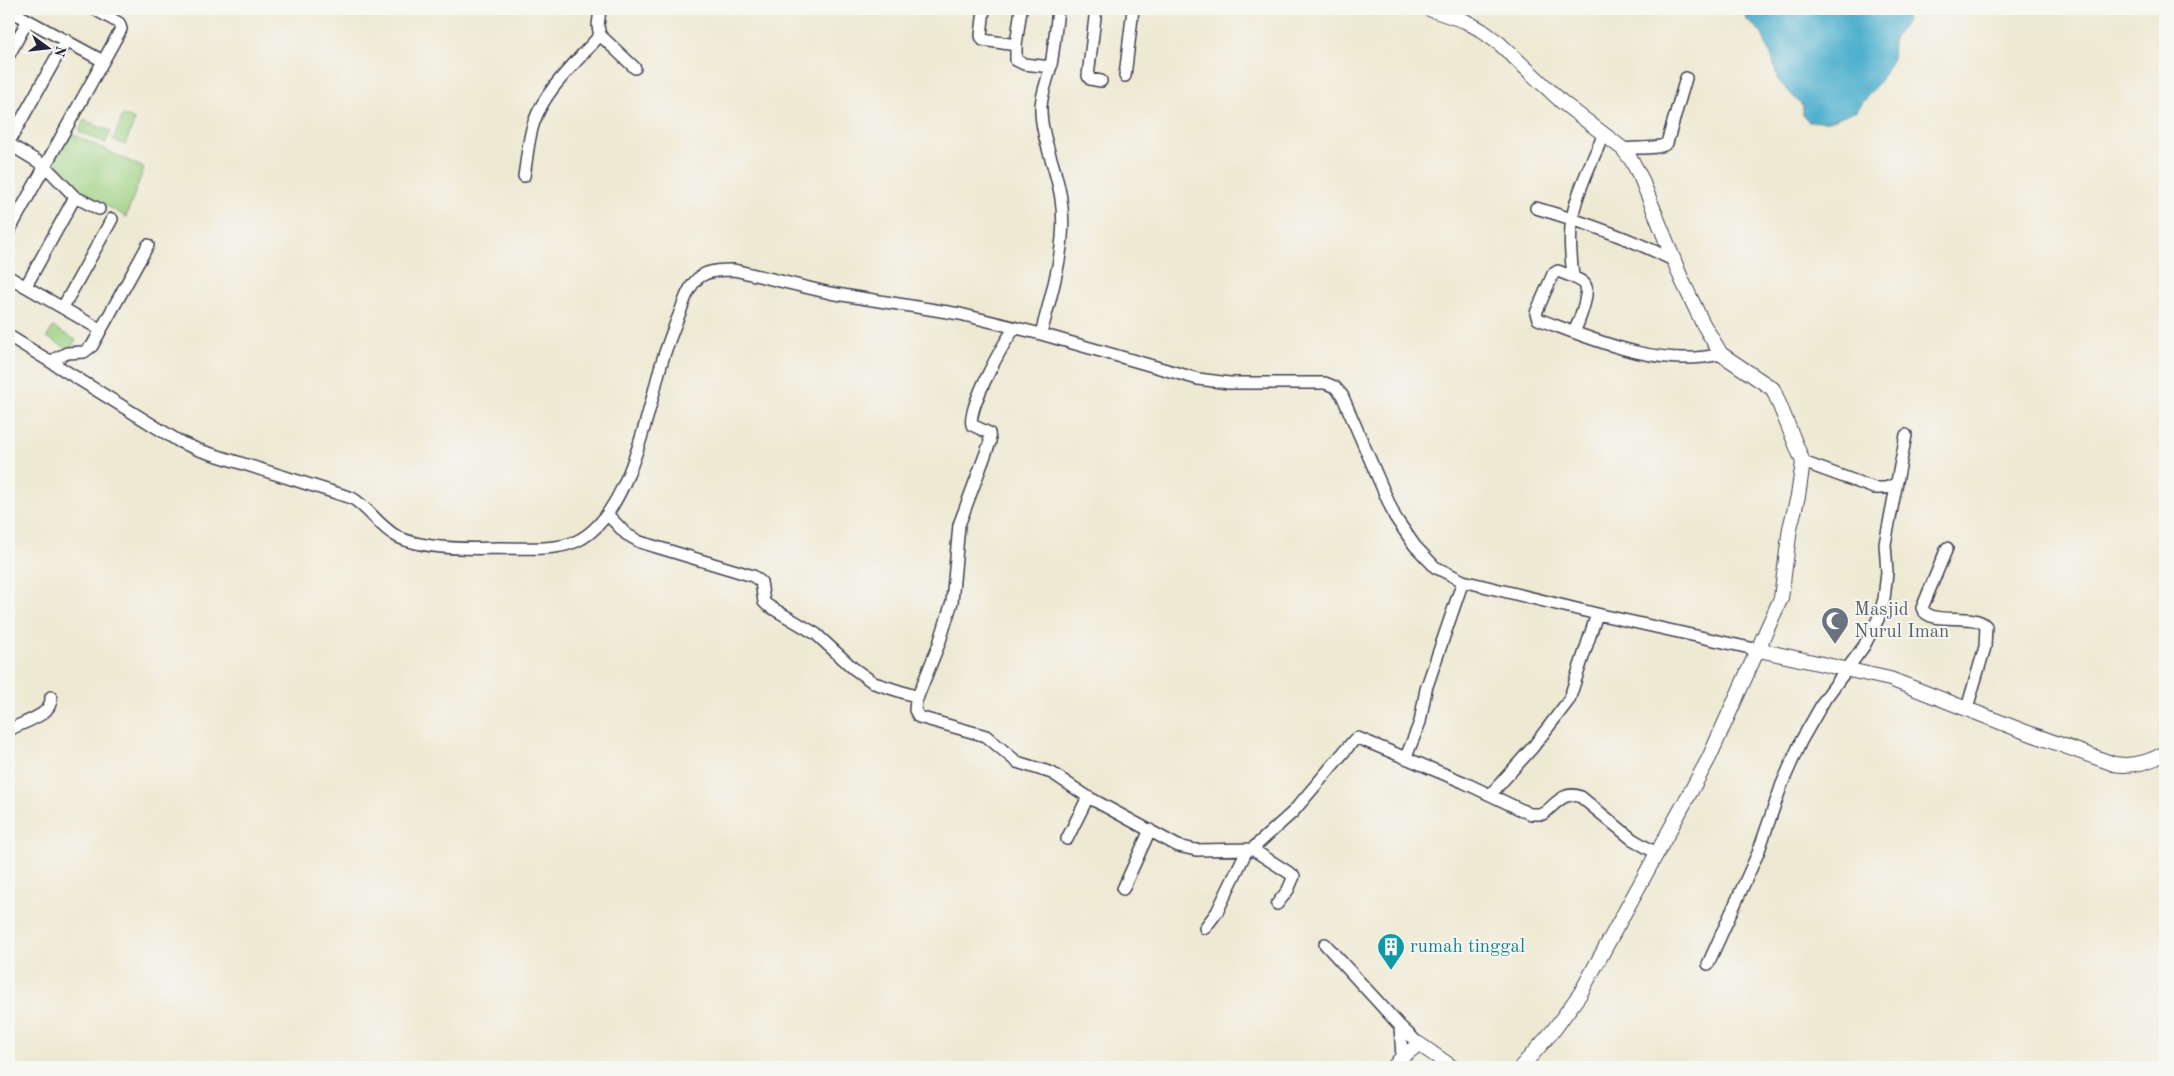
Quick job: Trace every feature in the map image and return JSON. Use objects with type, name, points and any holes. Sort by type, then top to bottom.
[{"type":"street","points":[[9,231],[121,26],[94,9]]},
{"type":"street","points":[[600,9],[598,26],[600,35],[635,68]]},
{"type":"street","points":[[984,9],[982,39],[988,42],[1016,45]]},
{"type":"street","points":[[1021,9],[1016,45],[1018,62],[1051,67]]},
{"type":"street","points":[[1041,334],[1059,257],[1062,216],[1058,183],[1042,120],[1043,90],[1051,67],[1058,9]]},
{"type":"street","points":[[1096,9],[1088,76],[1090,79],[1100,81]]},
{"type":"street","points":[[1125,76],[1133,9]]},
{"type":"street","points":[[1429,9],[1465,21],[1482,30],[1500,44],[1562,102],[1623,149],[1641,178],[1702,322],[1721,354],[1773,390],[1777,395],[1804,462],[1790,528],[1781,598],[1702,773],[1656,853],[1580,994],[1553,1031],[1521,1067]]},
{"type":"street","points":[[9,10],[103,61]]},
{"type":"street","points":[[9,55],[28,20]]},
{"type":"street","points":[[524,176],[534,124],[539,110],[548,95],[600,35]]},
{"type":"street","points":[[66,40],[9,143],[46,166],[75,196],[99,208]]},
{"type":"street","points":[[1623,149],[1637,147],[1658,148],[1668,143],[1686,78]]},
{"type":"street","points":[[1573,277],[1570,250],[1572,218],[1584,182],[1604,134]]},
{"type":"street","points":[[26,286],[75,196]]},
{"type":"street","points":[[1536,208],[1603,228],[1675,261]]},
{"type":"street","points":[[63,307],[112,220]]},
{"type":"street","points":[[51,361],[63,354],[80,353],[89,350],[148,245]]},
{"type":"street","points":[[9,336],[180,442],[199,450],[352,498],[359,502],[389,532],[418,544],[490,549],[558,546],[578,541],[596,528],[607,514],[622,488],[642,439],[658,374],[685,299],[692,285],[701,276],[720,270],[734,270],[830,293],[950,312],[1041,334],[1198,379],[1229,382],[1315,382],[1335,387],[1347,406],[1395,517],[1404,533],[1435,567],[1463,581],[1597,614],[1890,679],[2114,764],[2144,763],[2165,753]]},
{"type":"street","points":[[1574,332],[1580,321],[1586,289],[1583,283],[1573,277],[1555,271],[1550,277],[1536,316],[1574,332],[1586,337],[1638,351],[1684,359],[1721,354]]},
{"type":"street","points":[[9,277],[101,330]]},
{"type":"street","points":[[1015,328],[994,360],[972,413],[972,425],[989,433],[990,442],[960,525],[952,602],[915,710],[919,717],[986,736],[1017,762],[1052,773],[1088,797],[1172,844],[1187,849],[1249,850],[1294,876],[1288,890],[1277,904]]},
{"type":"street","points":[[1708,964],[1758,854],[1782,784],[1801,741],[1825,699],[1849,669],[1871,635],[1884,599],[1887,572],[1885,544],[1906,435]]},
{"type":"street","points":[[1804,462],[1874,488],[1886,488],[1896,484]]},
{"type":"street","points":[[607,514],[626,534],[640,542],[754,576],[762,584],[763,597],[767,605],[816,634],[853,668],[874,683],[918,697]]},
{"type":"street","points":[[1947,548],[1922,608],[1925,614],[1936,618],[1974,620],[1986,626],[1985,647],[1967,708]]},
{"type":"street","points":[[1406,757],[1420,722],[1426,689],[1463,581]]},
{"type":"street","points":[[1491,794],[1533,747],[1572,695],[1597,614]]},
{"type":"street","points":[[9,730],[47,711],[51,705],[51,697]]},
{"type":"street","points":[[1205,928],[1217,912],[1249,850],[1293,812],[1356,738],[1364,739],[1491,794],[1530,814],[1543,814],[1564,796],[1575,795],[1580,797],[1632,840],[1656,853]]},
{"type":"street","points":[[1067,840],[1088,797]]},
{"type":"street","points":[[1123,889],[1150,830]]},
{"type":"street","points":[[1324,944],[1400,1026],[1419,1044],[1452,1067]]},
{"type":"street","points":[[1398,1062],[1400,1026]]},
{"type":"street","points":[[1398,1062],[1419,1044]]},
{"type":"green space","points":[[123,115],[135,120],[125,145],[113,140]]},
{"type":"green space","points":[[84,120],[110,131],[106,143],[79,132]]},
{"type":"green space","points":[[68,132],[144,168],[126,217],[45,169]]},
{"type":"green space","points":[[53,327],[76,340],[70,350],[47,337]]},
{"type":"water","points":[[1744,9],[1905,9],[1907,19],[1893,41],[1892,60],[1881,79],[1857,110],[1830,121],[1809,122],[1803,116],[1803,107],[1778,80],[1772,57],[1761,32],[1746,19]]},
{"type":"place","name":"Masjid Nurul Iman","points":[[1835,645]]},
{"type":"place","name":"rumah tinggal","points":[[1391,971]]}]
